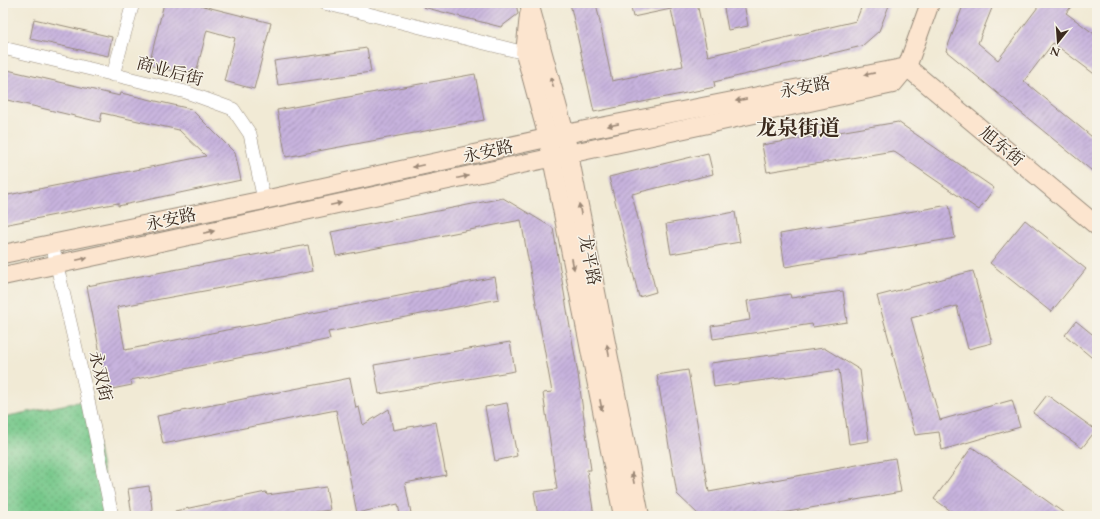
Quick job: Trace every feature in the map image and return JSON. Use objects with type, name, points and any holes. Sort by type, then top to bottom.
[{"type":"street","points":[[113,75],[133,3]]},
{"type":"street","points":[[324,3],[525,53]]},
{"type":"street","points":[[3,276],[893,84],[907,67],[930,3]]},
{"type":"street","name":"龙平路","points":[[530,5],[525,53],[557,136]]},
{"type":"street","name":"龙平路","points":[[530,5],[541,41],[561,156],[640,516]]},
{"type":"street","name":"商业后街","points":[[3,48],[186,92],[233,109],[250,134],[264,200]]},
{"type":"street","name":"永安路","points":[[3,254],[264,200],[557,136],[907,67]]},
{"type":"street","name":"旭东街","points":[[907,67],[1097,226]]},
{"type":"street","name":"龙平路","points":[[561,156],[623,516]]},
{"type":"street","name":"永双街","points":[[52,244],[88,400],[112,516]]},
{"type":"green space","points":[[88,400],[112,516],[3,516],[3,417]]},
{"type":"building","points":[[164,3],[191,3],[271,23],[254,89],[224,81],[235,38],[207,30],[195,77],[149,65]]},
{"type":"building","points":[[423,3],[516,3],[518,14],[501,27],[423,7]]},
{"type":"building","points":[[570,3],[596,3],[612,81],[683,66],[671,9],[633,17],[630,3],[697,3],[708,56],[856,21],[863,3],[890,3],[879,31],[862,46],[714,82],[715,87],[594,112]]},
{"type":"building","points":[[723,3],[744,3],[748,26],[728,30]]},
{"type":"building","points":[[964,3],[994,3],[978,43],[998,60],[1041,3],[1074,3],[1066,13],[1097,36],[1097,76],[1053,43],[1024,81],[1097,141],[1097,175],[946,51]]},
{"type":"building","points":[[34,19],[112,37],[108,56],[30,39]]},
{"type":"building","points":[[367,48],[371,72],[278,85],[274,61]]},
{"type":"building","points":[[3,69],[120,96],[121,93],[191,109],[235,153],[241,180],[118,206],[118,203],[3,225],[3,196],[206,156],[179,130],[102,113],[100,122],[3,99]]},
{"type":"building","points":[[475,74],[484,120],[286,157],[277,110]]},
{"type":"building","points":[[898,122],[994,188],[979,210],[893,151],[767,172],[762,145]]},
{"type":"building","points":[[708,153],[713,174],[632,194],[656,292],[639,297],[609,177]]},
{"type":"building","points":[[503,198],[553,228],[578,374],[591,470],[587,470],[594,516],[538,516],[534,492],[557,489],[543,393],[552,392],[521,220],[336,256],[331,232]]},
{"type":"building","points":[[949,205],[955,238],[785,267],[780,234]]},
{"type":"building","points":[[735,212],[740,242],[671,254],[666,224]]},
{"type":"building","points":[[1025,220],[1086,269],[1051,312],[990,263]]},
{"type":"building","points":[[308,245],[313,271],[117,307],[125,350],[495,277],[499,299],[328,332],[330,339],[131,380],[132,385],[107,390],[87,286]]},
{"type":"building","points":[[973,271],[992,343],[968,349],[957,306],[911,318],[940,420],[1012,400],[1020,427],[942,450],[939,432],[915,435],[877,296]]},
{"type":"building","points":[[843,291],[847,322],[813,327],[812,324],[713,339],[711,326],[750,320],[747,301],[790,294],[791,298]]},
{"type":"building","points":[[1076,321],[1097,338],[1097,362],[1065,335]]},
{"type":"building","points":[[510,342],[515,371],[379,394],[374,365]]},
{"type":"building","points":[[824,348],[860,370],[869,441],[849,444],[839,370],[714,387],[711,363]]},
{"type":"building","points":[[688,370],[709,492],[895,458],[901,492],[765,516],[700,516],[677,494],[657,375]]},
{"type":"building","points":[[350,378],[356,408],[359,407],[363,425],[389,409],[393,430],[436,422],[446,475],[405,483],[411,513],[400,515],[398,504],[357,513],[336,410],[163,444],[157,416]]},
{"type":"building","points":[[1047,395],[1096,430],[1082,448],[1033,413]]},
{"type":"building","points":[[507,403],[517,456],[495,461],[485,407]]},
{"type":"building","points":[[972,447],[1068,516],[958,516],[934,499]]},
{"type":"building","points":[[149,486],[153,516],[132,516],[128,489]]},
{"type":"building","points":[[326,487],[330,510],[286,516],[175,516],[175,511],[266,492],[267,495]]},
{"type":"district","name":"龙泉街道","points":[[798,128]]}]
